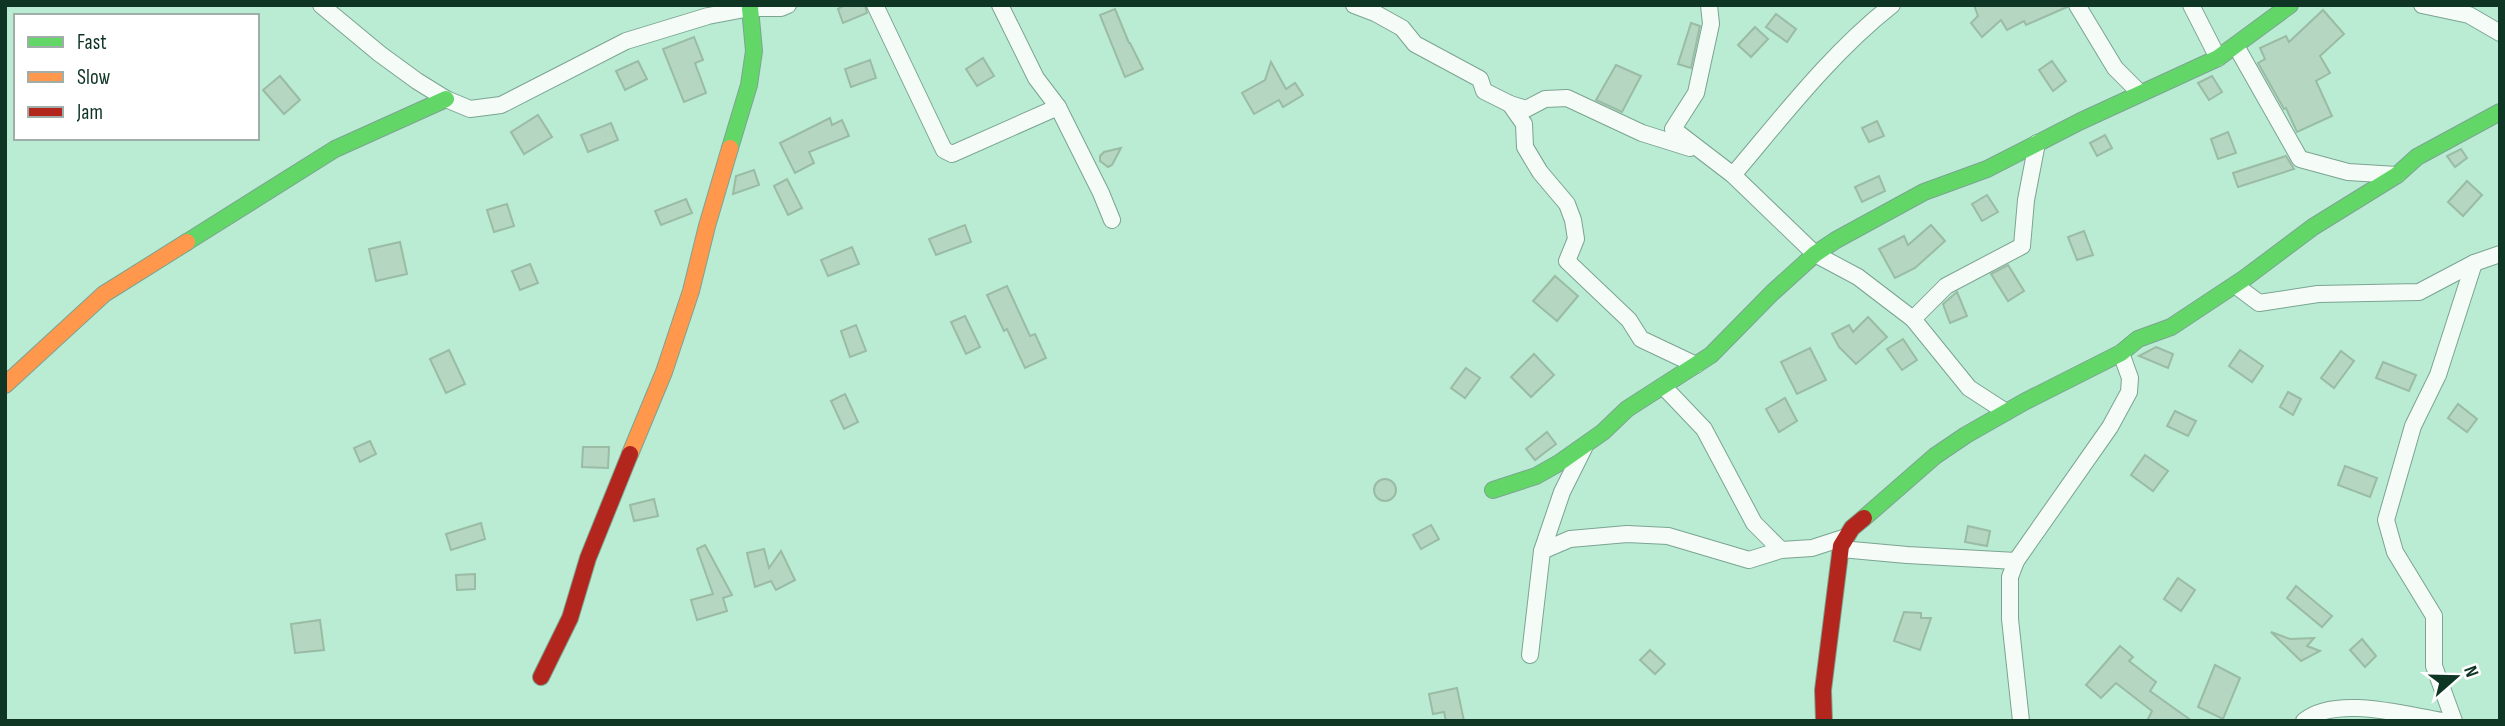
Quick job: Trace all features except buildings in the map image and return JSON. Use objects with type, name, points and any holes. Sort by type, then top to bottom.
[{"type":"street","points":[[321,5],[380,54],[446,99],[470,109],[501,105],[626,41],[708,16],[750,8],[781,8],[788,5]]},
{"type":"street","points":[[875,5],[944,150],[952,154],[1058,107]]},
{"type":"street","points":[[1000,5],[1036,78],[1058,107],[1112,219]]},
{"type":"street","points":[[1354,5],[1402,28],[1415,44],[1480,79],[1484,91],[1510,104],[1526,109],[1545,99],[1567,97],[1642,133],[1703,152]]},
{"type":"street","points":[[1709,5],[1711,24],[1696,93],[1673,129],[1733,175],[1815,254],[1858,277],[1913,319],[1969,388],[2006,412]]},
{"type":"street","points":[[1733,175],[1807,87],[1870,22],[1892,5]]},
{"type":"street","points":[[2077,5],[2115,68],[2140,93]]},
{"type":"street","points":[[2192,5],[2218,58]]},
{"type":"street","points":[[1493,491],[1536,476],[1559,463],[1603,432],[1627,409],[1711,355],[1772,293],[1815,254],[1836,240],[1924,192],[1987,169],[2140,93],[2218,58],[2290,5]]},
{"type":"street","points":[[2422,5],[2469,15],[2500,33]]},
{"type":"street","points":[[541,677],[569,618],[588,558],[664,372],[691,291],[707,226],[750,85],[754,51],[750,8]]},
{"type":"street","points":[[2236,46],[2300,159],[2348,172],[2397,175]]},
{"type":"street","points":[[5,385],[104,293],[335,149],[446,99]]},
{"type":"street","points":[[1510,104],[1524,124],[1525,147],[1540,172],[1567,204],[1573,220],[1576,239],[1567,261],[1629,320],[1641,339],[1696,365]]},
{"type":"street","points":[[1824,721],[1823,690],[1843,543],[1861,520],[1935,456],[2006,412],[2120,353],[2138,339],[2171,327],[2235,285],[2313,227],[2397,175],[2417,157],[2500,112]]},
{"type":"street","points":[[1913,319],[1946,286],[2022,246],[2026,200],[2038,143]]},
{"type":"street","points":[[2235,285],[2259,303],[2318,293],[2419,292],[2474,263],[2500,254]]},
{"type":"street","points":[[2454,721],[2434,666],[2434,616],[2395,552],[2386,520],[2413,426],[2438,375],[2474,263]]},
{"type":"street","points":[[2021,721],[2010,619],[2010,577],[2016,561],[2110,427],[2129,393],[2130,378],[2120,353]]},
{"type":"street","points":[[1662,386],[1704,429],[1754,523],[1781,550]]},
{"type":"street","points":[[1530,656],[1542,551],[1562,492],[1587,443]]},
{"type":"street","points":[[1542,551],[1570,539],[1627,534],[1668,536],[1749,560],[1781,550],[1843,543],[1907,555],[2016,561]]},
{"type":"street","points":[[2304,721],[2322,711],[2347,707],[2442,721]]},
{"type":"traffic: fast","points":[[1493,490],[1536,476],[1559,463],[1603,432],[1627,409],[1711,355],[1772,293],[1815,254],[1836,240],[1924,192],[1987,169],[2081,121],[2218,58],[2290,5]]},
{"type":"traffic: fast","points":[[730,148],[749,85],[754,51],[750,8]]},
{"type":"traffic: fast","points":[[187,242],[335,149],[446,99]]},
{"type":"traffic: fast","points":[[1864,518],[1935,456],[1966,435],[2121,353],[2138,339],[2171,327],[2245,278],[2313,227],[2397,175],[2417,157],[2500,112]]},
{"type":"traffic: slow","points":[[630,454],[664,372],[691,291],[730,148]]},
{"type":"traffic: slow","points":[[5,385],[104,294],[187,242]]},
{"type":"traffic: jam","points":[[541,677],[570,618],[588,558],[630,454]]},
{"type":"traffic: jam","points":[[1824,721],[1823,690],[1841,546],[1852,528],[1864,518]]}]
